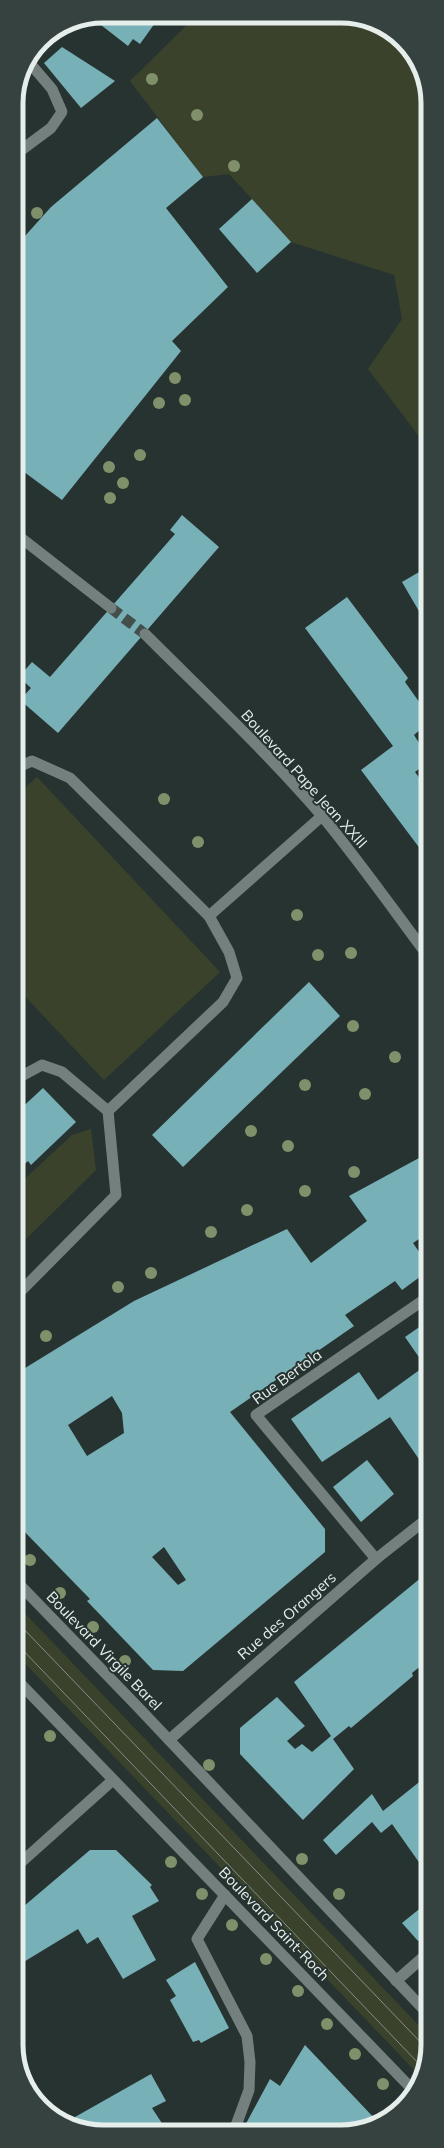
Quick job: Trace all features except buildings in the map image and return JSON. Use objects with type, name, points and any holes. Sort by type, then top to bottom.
[{"type":"street","points":[[23,149],[51,128],[62,112],[52,89],[32,65]]},
{"type":"street","points":[[23,539],[111,608]]},
{"type":"street","name":"Boulevard Pape Jean XXIII","points":[[144,634],[256,743],[322,816],[421,947]]},
{"type":"street","points":[[23,765],[32,761],[70,778],[209,916],[229,952],[237,978],[223,1002],[108,1111]]},
{"type":"street","points":[[209,916],[322,816]]},
{"type":"street","points":[[23,1074],[42,1065],[62,1072],[108,1111],[116,1195],[23,1288]]},
{"type":"street","name":"Rue Bertola","points":[[376,1559],[256,1415],[421,1302]]},
{"type":"street","name":"Rue des Orangers","points":[[169,1740],[376,1559],[421,1524]]},
{"type":"street","name":"Boulevard Virgile Barel","points":[[23,1588],[169,1740]]},
{"type":"street","points":[[23,1686],[113,1780],[23,1861]]},
{"type":"street","points":[[169,1740],[421,2007]]},
{"type":"street","name":"Boulevard Saint-Roch","points":[[113,1780],[409,2086]]},
{"type":"street","points":[[225,1895],[198,1938],[247,2036],[250,2062],[249,2090],[236,2125]]},
{"type":"street","points":[[396,1981],[421,1959]]},
{"type":"green space","points":[[189,23],[347,23],[372,29],[386,36],[408,58],[418,82],[421,103],[421,439],[368,369],[402,319],[394,275],[291,242],[229,174],[203,177],[130,81]]},
{"type":"green space","points":[[37,777],[220,972],[104,1080],[23,994],[23,790]]},
{"type":"green space","points":[[91,1129],[96,1170],[23,1242],[23,1180],[72,1135]]},
{"type":"green space","points":[[23,1611],[421,2028],[421,2051],[416,2072],[23,1661]]},
{"type":"tunnel","points":[[111,608],[145,634]]},
{"type":"tram line","points":[[23,1628],[421,2043]]},
{"type":"tram line","points":[[23,1650],[419,2063]]}]
